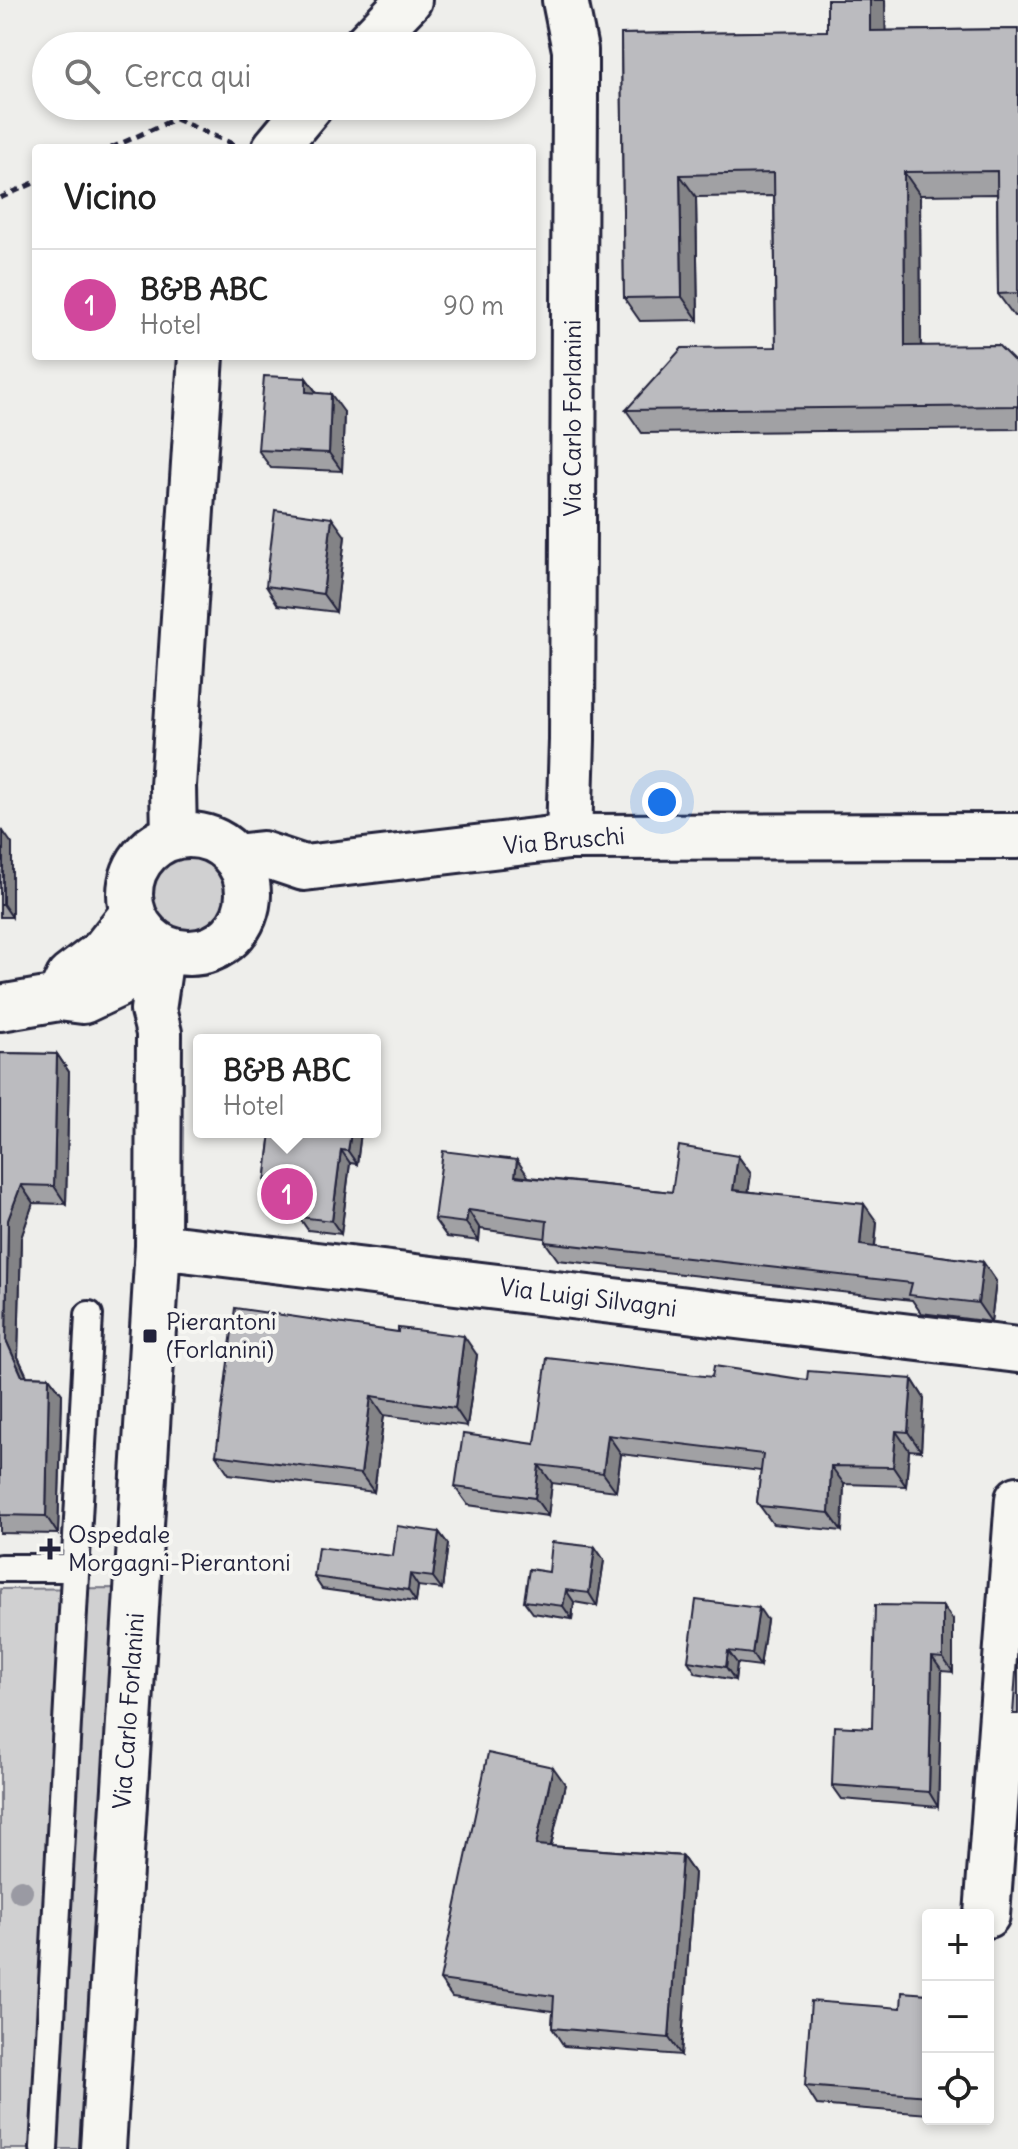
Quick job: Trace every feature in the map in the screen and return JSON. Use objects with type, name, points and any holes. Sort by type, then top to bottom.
[{"type":"street","points":[[378,32],[409,0]]},
{"type":"street","name":"Via Carlo Forlanini","points":[[565,0],[575,50],[573,710],[569,837]]},
{"type":"street","points":[[278,144],[298,120]]},
{"type":"street","points":[[174,837],[173,786],[201,360]]},
{"type":"street","name":"Via Bruschi","points":[[304,868],[569,837],[1018,836]]},
{"type":"street","points":[[151,935],[131,881],[146,853],[174,837],[207,838],[235,857],[247,885],[244,916],[237,929],[214,949],[190,977],[172,1021],[159,1033]]},
{"type":"street","points":[[235,857],[262,854],[304,868],[275,899],[244,916]]},
{"type":"street","points":[[0,1008],[59,998],[69,977],[103,951],[151,935],[196,953],[214,949]]},
{"type":"street","name":"Via Carlo Forlanini","points":[[103,2149],[158,1246],[159,1033],[153,1010],[155,980],[151,935]]},
{"type":"street","name":"Via Luigi Silvagni","points":[[158,1246],[1018,1350]]},
{"type":"street","points":[[989,1909],[1004,1868],[1018,1499]]},
{"type":"lane","points":[[44,2149],[89,1315]]},
{"type":"lane","points":[[0,1568],[75,1568]]},
{"type":"path","points":[[120,144],[173,120]]},
{"type":"path","points":[[177,120],[234,144]]},
{"type":"path","points":[[0,198],[32,184]]},
{"type":"shaded area","points":[[190,855],[205,858],[218,867],[227,880],[230,895],[227,910],[218,923],[205,932],[190,935],[175,932],[162,923],[153,910],[150,895],[153,880],[162,867],[175,858]]},
{"type":"shaded area","points":[[115,1588],[82,2149],[0,2149],[0,1589]]},
{"type":"building","points":[[827,0],[870,0],[870,31],[1018,29],[1018,293],[998,294],[997,171],[904,172],[905,346],[998,345],[1018,365],[1018,406],[626,410],[682,348],[776,347],[774,173],[680,175],[682,297],[624,298],[621,34],[827,31]]},
{"type":"building","points":[[264,376],[306,378],[306,392],[331,394],[329,453],[258,450]]},
{"type":"building","points":[[275,510],[332,518],[323,594],[266,586]]},
{"type":"building","points":[[0,831],[3,831],[3,904],[0,904]]},
{"type":"building","points":[[0,1053],[57,1054],[54,1186],[21,1185],[8,1220],[6,1340],[22,1376],[49,1377],[46,1516],[0,1515]]},
{"type":"building","points":[[270,1138],[350,1138],[348,1151],[341,1150],[332,1221],[299,1217],[301,1206],[263,1201]]},
{"type":"building","points":[[679,1146],[738,1156],[733,1190],[864,1204],[860,1245],[983,1262],[978,1303],[909,1295],[912,1283],[545,1242],[547,1221],[468,1210],[466,1223],[434,1219],[443,1151],[517,1160],[515,1176],[672,1192]]},
{"type":"building","points":[[235,1308],[398,1332],[398,1328],[464,1336],[455,1408],[371,1396],[361,1474],[216,1455]]},
{"type":"building","points":[[547,1358],[712,1377],[714,1366],[807,1380],[808,1371],[912,1379],[908,1432],[896,1431],[893,1467],[831,1466],[829,1513],[760,1506],[757,1502],[763,1454],[608,1435],[603,1473],[539,1465],[535,1498],[455,1487],[463,1434],[535,1444]]},
{"type":"building","points":[[397,1526],[439,1532],[433,1577],[410,1574],[408,1590],[314,1577],[318,1547],[393,1556]]},
{"type":"building","points":[[552,1542],[595,1547],[589,1593],[566,1590],[563,1606],[524,1601],[529,1569],[549,1572]]},
{"type":"building","points":[[696,1600],[759,1608],[752,1654],[728,1651],[726,1667],[688,1661]]},
{"type":"building","points":[[875,1605],[943,1606],[943,1658],[932,1657],[929,1792],[832,1785],[834,1726],[872,1728]]},
{"type":"building","points":[[1018,1644],[1018,1714],[1013,1714]]},
{"type":"building","points":[[488,1753],[553,1767],[536,1845],[682,1856],[669,2038],[552,2028],[554,1996],[440,1980]]},
{"type":"building","points":[[902,1992],[922,1994],[922,2096],[805,2086],[811,2001],[901,2008]]},
{"type":"place","name":"B&B ABC","points":[[287,1194]]},
{"type":"place","name":"Pierantoni (Forlanini)","points":[[150,1336]]},
{"type":"place","name":"Ospedale Morgagni-Pierantoni","points":[[50,1549]]}]
